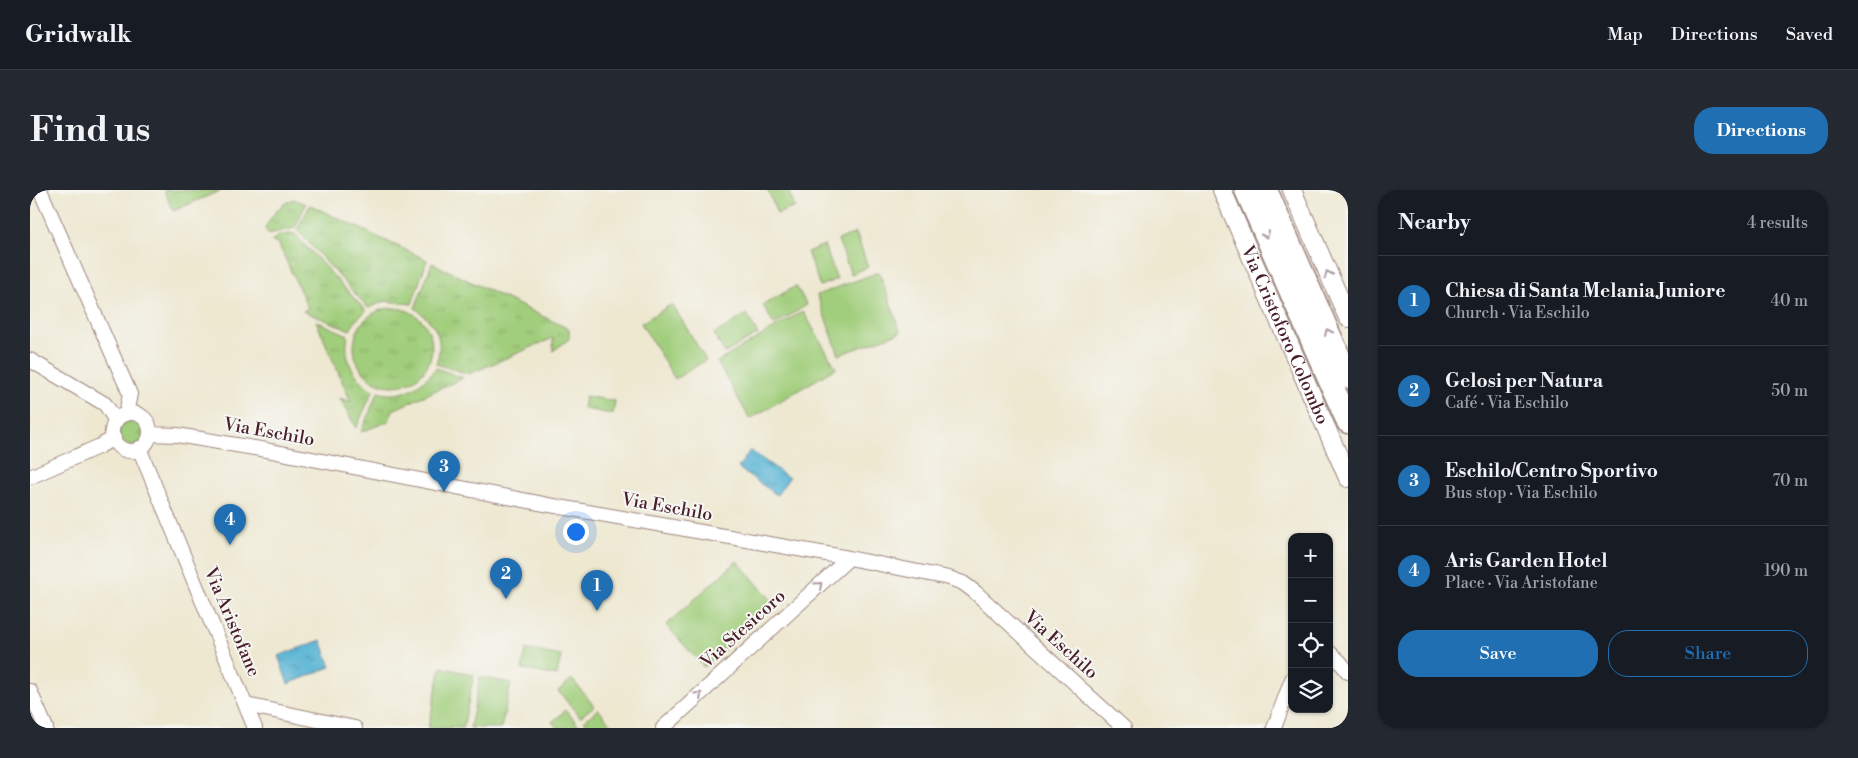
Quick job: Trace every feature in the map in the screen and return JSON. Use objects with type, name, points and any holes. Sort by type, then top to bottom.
[{"type":"main road","name":"Via Cristoforo Colombo","points":[[1246,190],[1348,422]]},
{"type":"main road","points":[[1266,190],[1348,377]]},
{"type":"street","name":"Via Cristoforo Colombo","points":[[1222,190],[1348,478]]},
{"type":"street","points":[[1292,190],[1348,318]]},
{"type":"street","points":[[37,192],[130,394],[121,418],[113,429],[114,438],[119,446],[130,450],[139,448],[146,443],[150,434],[149,425],[141,415],[135,413],[121,418]]},
{"type":"street","points":[[30,360],[104,404],[121,418]]},
{"type":"street","name":"Via Eschilo","points":[[150,434],[177,434],[257,448],[549,505],[944,576],[963,583],[975,592],[1124,728]]},
{"type":"street","points":[[30,477],[114,438]]},
{"type":"street","name":"Via Aristofane","points":[[139,448],[255,728]]},
{"type":"street","name":"Via Stesicoro","points":[[665,727],[849,558]]},
{"type":"street","points":[[1333,656],[1348,672]]},
{"type":"street","points":[[1274,728],[1288,690]]},
{"type":"street","points":[[30,691],[46,728]]},
{"type":"street","points":[[246,705],[355,728]]},
{"type":"green space","points":[[164,190],[222,190],[173,211]]},
{"type":"green space","points":[[768,190],[788,190],[795,207],[777,214]]},
{"type":"green space","points":[[294,199],[306,204],[295,228],[268,234],[265,228],[274,215],[281,207]]},
{"type":"green space","points":[[310,205],[427,260],[412,304],[385,301],[368,308],[297,230]]},
{"type":"green space","points":[[294,233],[366,311],[356,320],[350,330],[303,311],[308,308],[278,243],[271,241],[279,236]]},
{"type":"green space","points":[[856,233],[868,267],[851,274],[838,240]]},
{"type":"green space","points":[[824,245],[837,279],[820,286],[807,252]]},
{"type":"green space","points":[[432,263],[569,329],[569,339],[553,351],[553,338],[469,374],[436,364],[439,354],[439,338],[433,325],[415,308]]},
{"type":"green space","points":[[879,272],[901,332],[839,355],[817,295]]},
{"type":"green space","points":[[796,286],[807,305],[774,325],[763,305]]},
{"type":"green space","points":[[672,304],[706,360],[675,379],[641,323]]},
{"type":"green space","points":[[393,308],[408,311],[421,319],[429,332],[432,347],[429,362],[421,375],[408,383],[393,386],[378,383],[365,375],[357,362],[354,347],[357,332],[365,319],[378,311]]},
{"type":"green space","points":[[803,311],[836,368],[750,419],[717,362]]},
{"type":"green space","points":[[747,314],[758,334],[725,353],[714,334]]},
{"type":"green space","points":[[316,321],[348,335],[347,352],[351,367],[373,391],[356,428],[340,398],[351,402]]},
{"type":"green space","points":[[436,368],[463,378],[393,410],[389,421],[361,432],[378,392],[395,394],[411,389]]},
{"type":"green space","points":[[585,396],[615,401],[613,414],[583,409]]},
{"type":"green space","points":[[132,419],[142,422],[145,432],[142,442],[132,445],[122,442],[119,432],[122,422]]},
{"type":"green space","points":[[737,561],[775,604],[704,667],[666,625]]},
{"type":"green space","points":[[526,649],[561,656],[557,676],[522,669]]},
{"type":"green space","points":[[441,667],[474,675],[463,728],[428,728]]},
{"type":"green space","points":[[480,677],[511,683],[501,728],[470,728]]},
{"type":"green space","points":[[572,679],[594,706],[580,717],[558,691]]},
{"type":"green space","points":[[598,709],[614,728],[591,728],[584,721]]},
{"type":"green space","points":[[566,710],[581,728],[557,728],[552,722]]},
{"type":"water","points":[[750,450],[789,478],[777,495],[738,468]]},
{"type":"water","points":[[321,640],[331,667],[288,684],[278,656]]},
{"type":"place","name":"Eschilo/Centro Sportivo","points":[[444,492]]},
{"type":"place","name":"Aris Garden Hotel","points":[[230,545]]},
{"type":"place","name":"Gelosi per Natura","points":[[506,599]]},
{"type":"place","name":"Chiesa di Santa Melania Juniore","points":[[597,611]]}]
